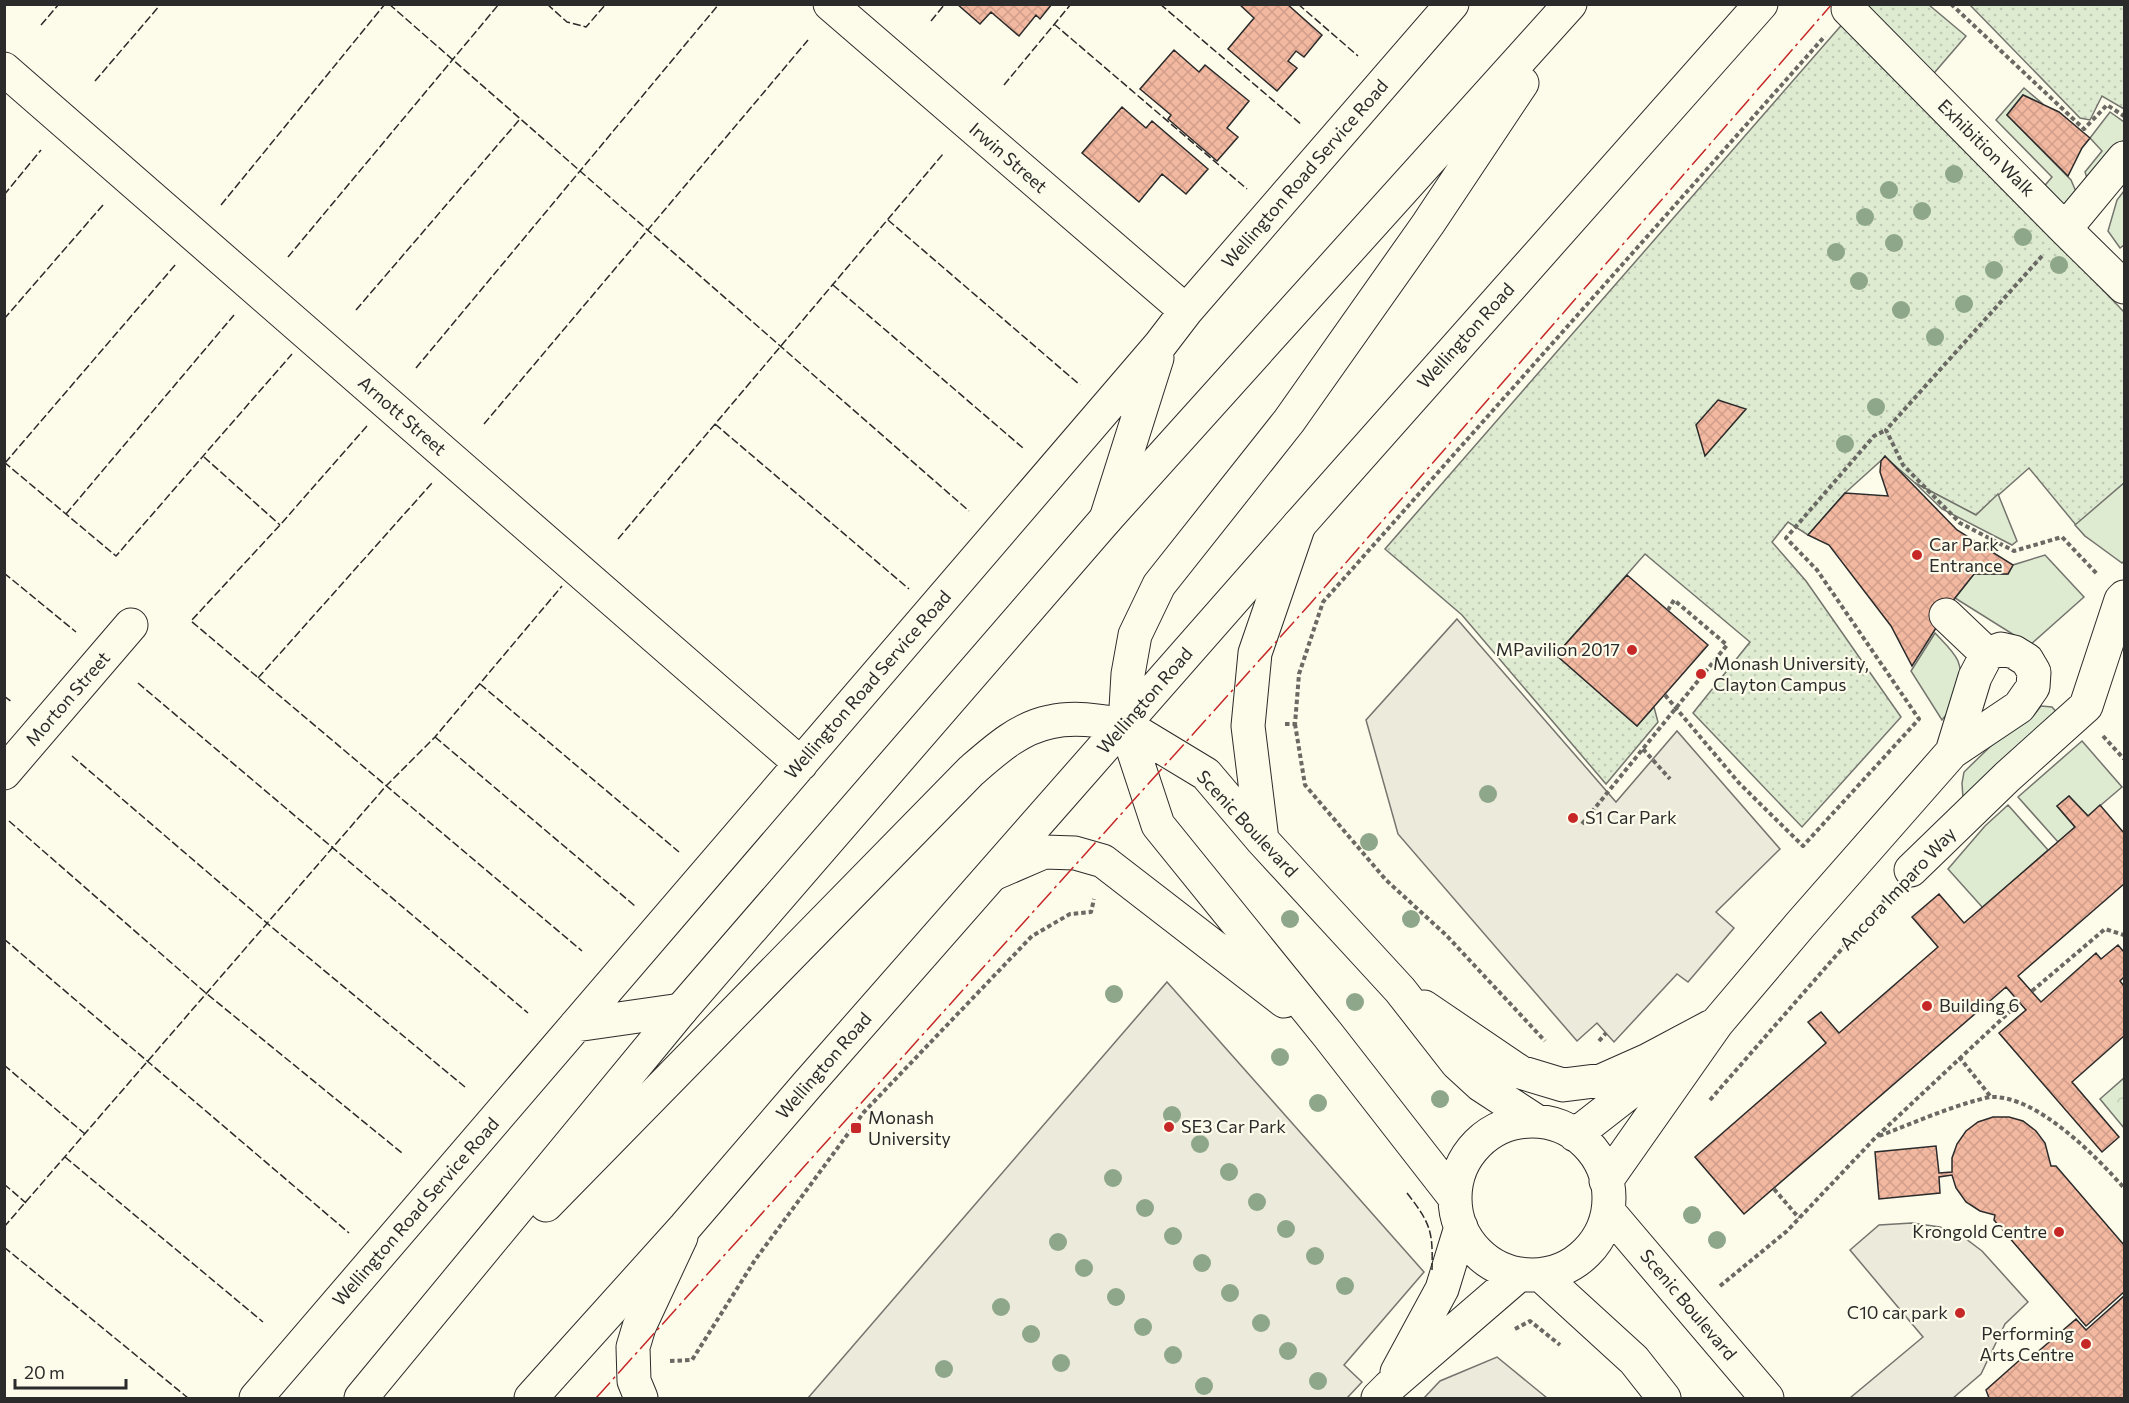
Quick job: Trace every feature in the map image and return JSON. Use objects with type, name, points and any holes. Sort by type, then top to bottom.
[{"type":"main road","name":"Irwin Street","points":[[830,4],[1186,311]]},
{"type":"main road","name":"Wellington Road Service Road","points":[[256,1398],[1160,345],[1186,311],[1452,4]]},
{"type":"main road","points":[[361,1398],[681,1010],[1106,519],[1572,4]]},
{"type":"main road","points":[[1384,1393],[1442,1289],[1458,1212],[1459,1173],[1471,1151],[1489,1134],[1512,1124],[1536,1121],[1559,1126],[1575,1135],[1596,1155],[1605,1172],[1607,1196],[1600,1235],[1585,1254],[1565,1268],[1530,1275],[1499,1268],[1480,1256],[1466,1239],[1458,1212],[1328,1035],[1158,825],[1125,725],[1128,674],[1134,635],[1159,585],[1289,420],[1428,224],[1572,4]]},
{"type":"main road","name":"Wellington Road","points":[[531,1398],[685,1227],[1299,525],[1761,4]]},
{"type":"main road","name":"Exhibition Walk","points":[[1848,9],[2124,286]]},
{"type":"main road","name":"Arnott Street","points":[[4,69],[801,764]]},
{"type":"main road","points":[[2065,229],[2124,158]]},
{"type":"main road","name":"Wellington Road Service Road","points":[[1106,519],[1160,345]]},
{"type":"main road","points":[[1262,840],[1248,726],[1255,653],[1299,525]]},
{"type":"main road","name":"Ancora Imparo Way","points":[[1911,870],[2007,777],[2086,706],[2123,599]]},
{"type":"main road","points":[[1946,615],[1987,654]]},
{"type":"main road","name":"Morton Street","points":[[4,773],[131,626]]},
{"type":"main road","points":[[1607,1196],[1717,1023],[1952,752],[2019,707],[2033,687],[2034,672],[2027,660],[2014,652],[2001,649],[1987,654],[1975,677],[1952,752]]},
{"type":"main road","points":[[394,1360],[971,771],[1003,744],[1050,722],[1086,719],[1125,725]]},
{"type":"main road","name":"Scenic Boulevard","points":[[1125,725],[1206,774],[1262,840],[1400,990],[1435,1036],[1465,1070],[1481,1085],[1536,1121]]},
{"type":"main road","points":[[993,874],[1044,852],[1075,853],[1103,861],[1328,1035]]},
{"type":"main road","points":[[1400,990],[1520,1072],[1563,1085],[1603,1080],[1648,1060],[1717,1023]]},
{"type":"main road","points":[[576,1025],[681,1010]]},
{"type":"main road","points":[[1575,1135],[1628,1096],[1717,1023]]},
{"type":"main road","name":"Scenic Boulevard","points":[[1607,1196],[1767,1398]]},
{"type":"main road","points":[[638,1390],[633,1347],[639,1328],[685,1227]]},
{"type":"main road","points":[[1384,1393],[1530,1275]]},
{"type":"main road","points":[[1530,1275],[1634,1360],[1664,1398]]},
{"type":"path","points":[[1951,4],[2084,129],[2107,105],[2124,116]]},
{"type":"path","points":[[1550,1047],[1446,935],[1386,880],[1305,785],[1295,724],[1299,674],[1323,602],[1848,9]]},
{"type":"path","points":[[1665,695],[1739,783],[1803,846],[1919,719],[1817,570],[1786,538],[1874,436],[1886,430],[2065,229]]},
{"type":"path","points":[[1886,430],[1903,465],[1960,523],[2014,551],[2062,537],[2123,599]]},
{"type":"path","points":[[1582,824],[1727,645],[1674,600],[1668,610]]},
{"type":"path","points":[[1248,726],[1295,724]]},
{"type":"path","points":[[1643,749],[1670,779]]},
{"type":"path","points":[[638,1390],[650,1362],[692,1360],[755,1260],[864,1112],[1032,936],[1070,914],[1091,912],[1103,861]]},
{"type":"path","name":"Ancora Imparo Way","points":[[1710,1100],[1911,870]]},
{"type":"path","points":[[2032,991],[2105,929],[2124,935]]},
{"type":"path","points":[[1712,1293],[1787,1231],[1876,1137],[2020,1002]]},
{"type":"path","points":[[1599,1041],[1606,1033]]},
{"type":"path","points":[[1959,1057],[1991,1096]]},
{"type":"path","points":[[1876,1137],[1959,1105],[1991,1096],[2021,1102],[2046,1116],[2105,1167],[2124,1188]]},
{"type":"path","points":[[1774,1189],[1799,1218]]},
{"type":"green space","points":[[1859,5],[1929,5],[1966,36],[1916,94],[2124,312],[2124,561],[2085,536],[2029,468],[1976,515],[1915,483],[1885,457],[1845,493],[1808,535],[1788,522],[1772,542],[1806,581],[1901,717],[1802,827],[1693,713],[1750,642],[1645,554],[1556,655],[1637,726],[1654,707],[1658,722],[1606,784],[1462,615],[1385,549]]},
{"type":"green space","points":[[1970,5],[2124,5],[2124,109],[2102,96],[2090,120],[2080,118]]},
{"type":"green space","points":[[2024,88],[2043,104],[2023,95],[2007,115],[2071,180],[2077,194],[2062,211],[2041,190],[2052,177],[1996,120]]},
{"type":"green space","points":[[2110,112],[2124,122],[2124,140],[2088,181],[2085,172],[2102,151],[2090,138]]},
{"type":"green space","points":[[2124,191],[2124,245],[2120,248],[2108,231],[2117,200]]},
{"type":"green space","points":[[1915,483],[1976,515],[1998,494],[2017,541],[2012,545],[1942,509]]},
{"type":"green space","points":[[2124,483],[2124,561],[2122,563],[2085,536],[2075,525]]},
{"type":"green space","points":[[2045,555],[2084,597],[2030,645],[1955,598],[1974,574],[2008,574],[2013,565]]},
{"type":"green space","points":[[1935,633],[1953,652],[1960,673],[1954,699],[1942,720],[1911,671]]},
{"type":"green space","points":[[2041,706],[2052,707],[2059,715],[1963,798],[1964,772],[1998,739],[2034,715]]},
{"type":"green space","points":[[2082,741],[2122,787],[2088,816],[2069,796],[2057,806],[2075,827],[2058,842],[2018,797]]},
{"type":"green space","points":[[2008,805],[2048,850],[1983,908],[1948,869],[1985,826]]},
{"type":"green space","points":[[2124,1078],[2124,1128],[2100,1099]]},
{"type":"shaded area","name":"S1 Car Park","points":[[1457,619],[1616,802],[1677,731],[1780,849],[1716,912],[1734,928],[1688,982],[1677,974],[1614,1042],[1597,1023],[1577,1041],[1398,834],[1366,720]]},
{"type":"shaded area","name":"SE3 Car Park","points":[[1167,982],[1424,1272],[1344,1365],[1362,1382],[1347,1398],[808,1398]]},
{"type":"shaded area","name":"C10 car park","points":[[1912,1223],[1940,1227],[1962,1236],[1982,1251],[2028,1302],[2005,1324],[1981,1374],[1953,1398],[1850,1398],[1923,1337],[1850,1250],[1879,1225]]},
{"type":"shaded area","points":[[1497,1357],[1547,1398],[1424,1398],[1440,1381]]},
{"type":"building","points":[[957,4],[1052,4],[1040,19],[1036,15],[1019,36],[991,12],[980,24]]},
{"type":"building","points":[[1239,4],[1287,4],[1322,35],[1304,57],[1296,51],[1288,61],[1297,68],[1277,91],[1228,49],[1254,18]]},
{"type":"building","points":[[1174,50],[1199,72],[1205,65],[1249,101],[1227,128],[1238,137],[1217,161],[1168,119],[1171,115],[1140,89]]},
{"type":"building","points":[[2023,95],[2059,112],[2090,138],[2082,148],[2068,176],[2007,115]]},
{"type":"building","points":[[1122,107],[1146,128],[1152,121],[1208,169],[1186,194],[1162,174],[1139,202],[1082,153]]},
{"type":"building","points":[[1718,400],[1746,409],[1705,456],[1696,425]]},
{"type":"building","name":"Car Park Entrance","points":[[1885,456],[1957,530],[2013,565],[2008,574],[1974,574],[1955,598],[1912,666],[1891,626],[1829,545],[1808,535],[1845,493],[1888,496],[1880,472],[1881,461]]},
{"type":"building","name":"MPavilion 2017","points":[[1627,575],[1708,645],[1637,726],[1556,655]]},
{"type":"building","name":"Building 6","points":[[2069,796],[2088,816],[2100,805],[2124,833],[2124,884],[2018,976],[2041,1002],[2096,953],[2101,959],[2118,945],[2124,952],[2124,977],[2120,981],[2124,986],[2124,1036],[2072,1082],[2119,1137],[2102,1152],[1999,1033],[2026,1010],[2006,987],[1744,1214],[1695,1157],[1826,1043],[1808,1022],[1821,1012],[1839,1033],[1938,947],[1912,917],[1939,894],[1964,923],[2075,827],[2057,806]]},
{"type":"building","name":"Krongold Centre","points":[[1993,1117],[2009,1117],[2023,1121],[2036,1131],[2045,1143],[2051,1166],[2056,1166],[2124,1245],[2124,1292],[2086,1326],[1994,1220],[1995,1215],[1980,1211],[1966,1202],[1956,1188],[1952,1175],[1939,1177],[1940,1193],[1879,1199],[1875,1152],[1936,1146],[1939,1173],[1952,1172],[1952,1158],[1957,1144],[1966,1131],[1978,1122]]},
{"type":"building","name":"Performing Arts Centre","points":[[2124,1296],[2124,1398],[1989,1398],[1986,1390],[2022,1358],[2026,1362],[2076,1319],[2086,1330]]},
{"type":"fence","points":[[41,25],[59,4]]},
{"type":"fence","points":[[95,81],[161,4]]},
{"type":"fence","points":[[221,205],[385,4]]},
{"type":"fence","points":[[389,4],[969,511]]},
{"type":"fence","points":[[288,257],[499,4]]},
{"type":"fence","points":[[547,4],[567,22],[586,27],[606,4]]},
{"type":"fence","points":[[416,368],[719,4]]},
{"type":"fence","points":[[931,21],[945,4]]},
{"type":"fence","points":[[1004,85],[1071,4]]},
{"type":"fence","points":[[1160,4],[1302,125]]},
{"type":"fence","points":[[1298,4],[1358,56]]},
{"type":"fence","points":[[1054,24],[1247,189]]},
{"type":"fence","points":[[484,424],[808,40]]},
{"type":"fence","points":[[356,310],[520,119]]},
{"type":"fence","points":[[4,195],[41,150]]},
{"type":"fence","points":[[618,539],[943,154]]},
{"type":"fence","points":[[4,319],[103,205]]},
{"type":"fence","points":[[888,220],[1080,385]]},
{"type":"fence","points":[[5,463],[176,264]]},
{"type":"fence","points":[[833,285],[1023,448]]},
{"type":"fence","points":[[66,514],[234,315]]},
{"type":"fence","points":[[4,462],[116,556],[292,354]]},
{"type":"fence","points":[[715,424],[909,589]]},
{"type":"fence","points":[[367,426],[191,621],[582,951]]},
{"type":"fence","points":[[204,457],[280,525]]},
{"type":"fence","points":[[258,678],[432,483]]},
{"type":"fence","points":[[4,573],[76,632]]},
{"type":"fence","points":[[4,1227],[386,786],[435,737],[562,586]]},
{"type":"fence","points":[[138,683],[528,1013]]},
{"type":"fence","points":[[480,684],[679,852]]},
{"type":"fence","points":[[4,696],[12,702]]},
{"type":"fence","points":[[435,737],[635,906]]},
{"type":"fence","points":[[72,756],[268,924],[465,1087]]},
{"type":"fence","points":[[9,821],[207,994],[402,1153]]},
{"type":"fence","points":[[4,939],[349,1233]]},
{"type":"fence","points":[[4,1065],[85,1134]]},
{"type":"fence","points":[[65,1157],[263,1322]]},
{"type":"fence","points":[[4,1184],[26,1203]]},
{"type":"fence","points":[[1407,1193],[1429,1229],[1432,1270]]},
{"type":"fence","points":[[4,1247],[188,1398]]},
{"type":"power","points":[[596,1398],[1310,604],[1832,4]]},
{"type":"place","name":"Car Park Entrance","points":[[1917,555]]},
{"type":"place","name":"MPavilion 2017","points":[[1632,650]]},
{"type":"place","name":"Monash University, Clayton Campus","points":[[1701,674]]},
{"type":"place","name":"S1 Car Park","points":[[1573,818]]},
{"type":"place","name":"Building 6","points":[[1927,1006]]},
{"type":"place","name":"SE3 Car Park","points":[[1169,1127]]},
{"type":"place","name":"Monash University","points":[[856,1128]]},
{"type":"place","name":"Krongold Centre","points":[[2059,1232]]},
{"type":"place","name":"C10 car park","points":[[1960,1313]]},
{"type":"place","name":"Performing Arts Centre","points":[[2086,1344]]}]
